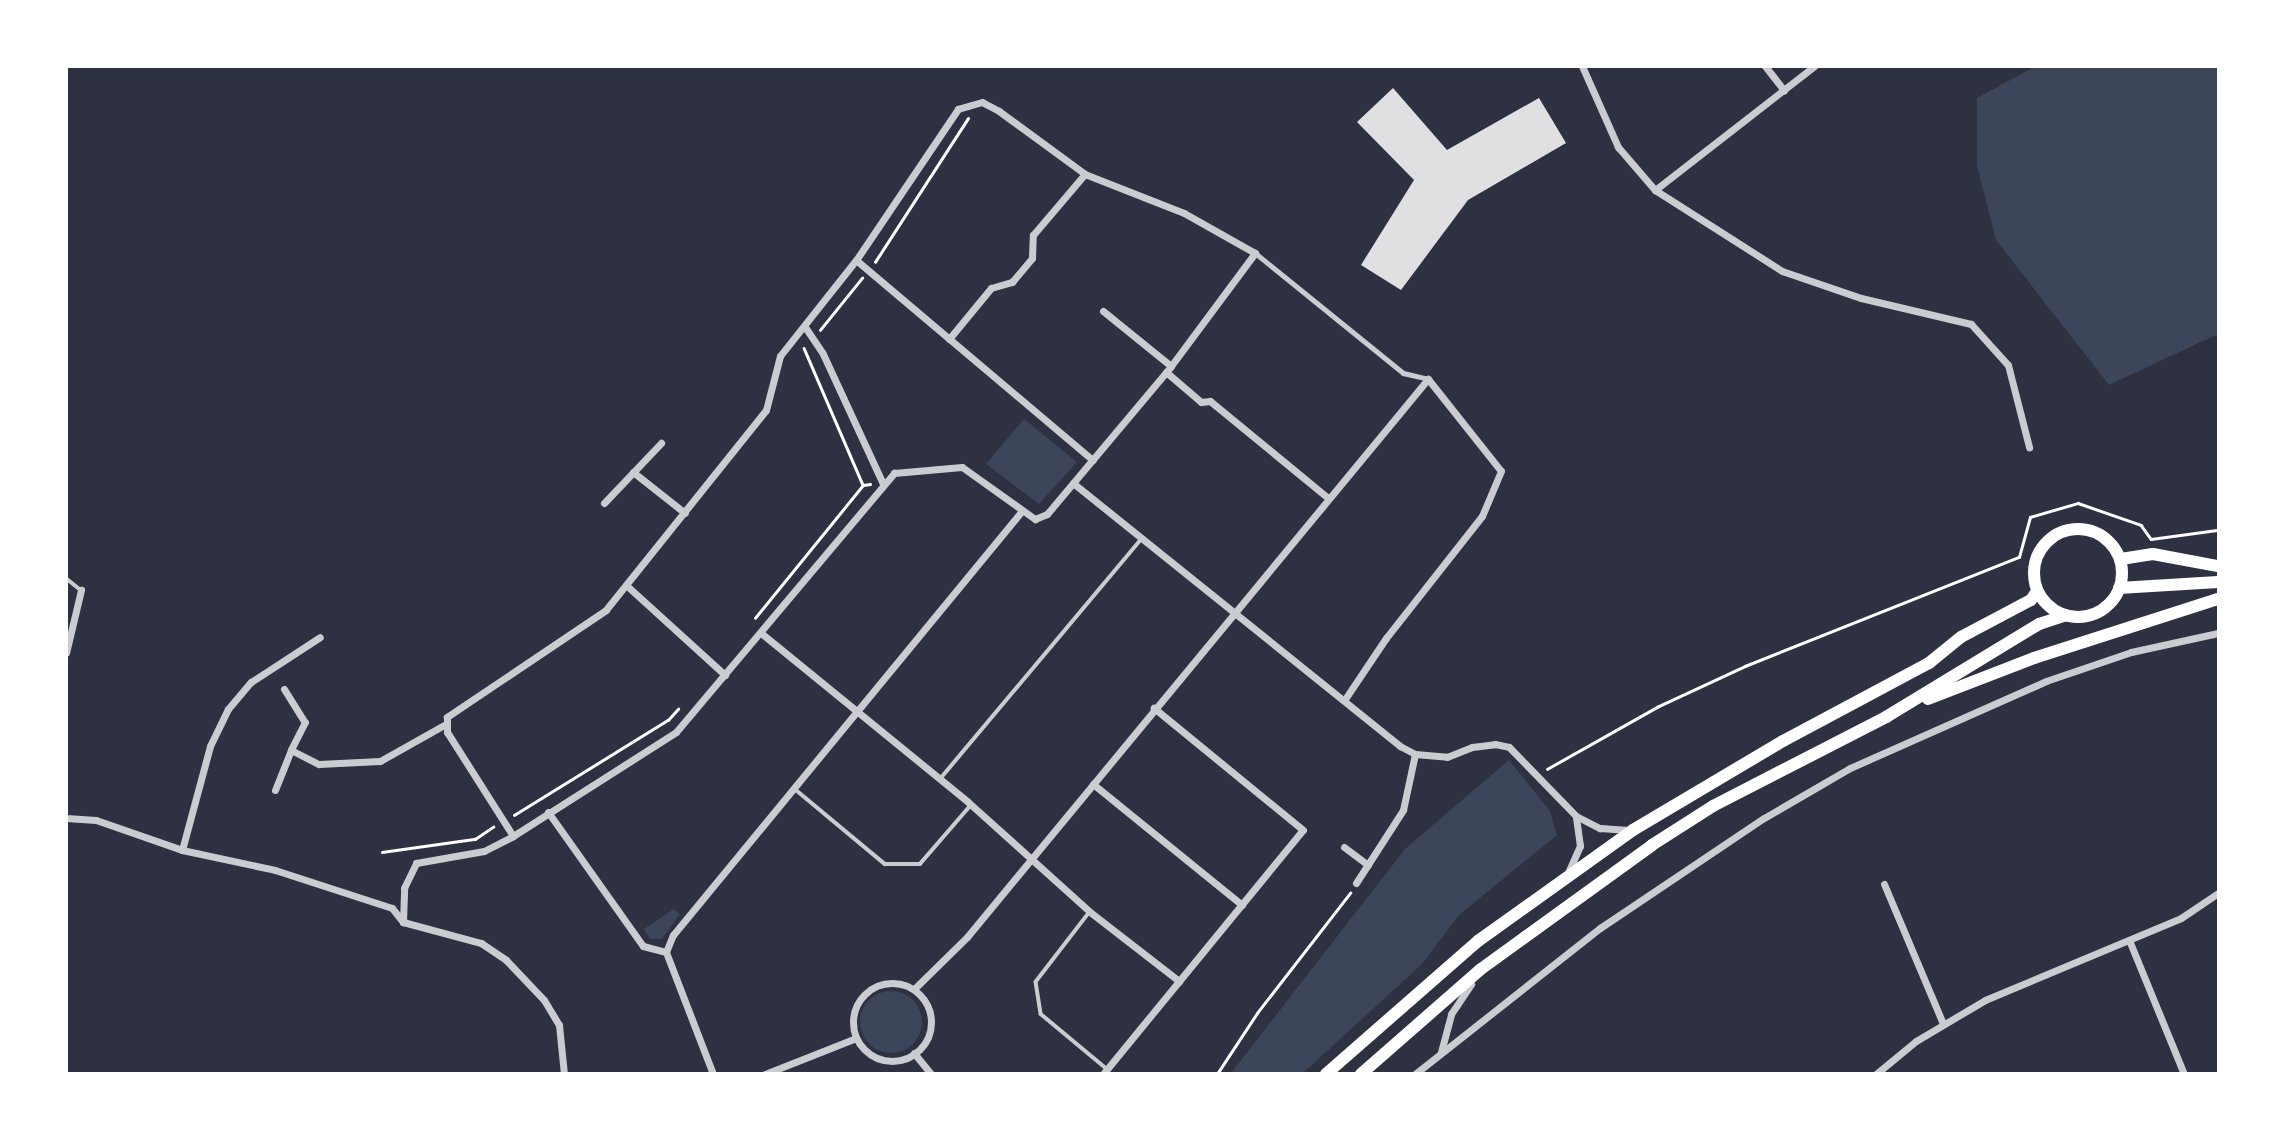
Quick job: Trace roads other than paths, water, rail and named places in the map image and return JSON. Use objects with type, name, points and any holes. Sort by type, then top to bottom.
[{"type":"main road","points":[[2090,530],[2108,541],[2121,559],[2119,589],[2100,611],[2086,617],[2066,615],[2045,603],[2037,591],[2034,562],[2044,544],[2062,531],[2090,530]]},
{"type":"main road","points":[[2121,559],[2153,554],[2218,566]]},
{"type":"main road","points":[[2119,589],[2218,582]]},
{"type":"main road","points":[[1326,1073],[1478,941],[1633,830],[1783,741],[1929,663],[1961,637],[2031,600],[2037,591]]},
{"type":"main road","points":[[1885,716],[2035,658],[2218,599]]},
{"type":"main road","points":[[1361,1073],[1481,969],[1601,880],[1713,806],[1885,716],[2039,624],[2066,615]]},
{"type":"street","points":[[1581,66],[1618,146],[1655,190],[1782,271],[1860,298],[1971,324],[2008,365],[2029,447]]},
{"type":"street","points":[[1765,66],[1784,90]]},
{"type":"street","points":[[1655,190],[1814,66]]},
{"type":"street","points":[[291,750],[319,764],[380,761],[446,724],[469,699],[593,623],[766,410],[780,356],[856,260],[950,121],[969,103],[982,102],[999,111],[1085,174],[1184,212],[1255,253],[1403,373],[1428,379],[1501,471],[1482,516],[1386,638],[1345,699]]},
{"type":"street","points":[[949,339],[991,288],[1012,282],[1032,258],[1033,235],[1085,174]]},
{"type":"street","points":[[403,922],[404,888],[416,863],[484,851],[513,836],[676,732],[894,473],[970,470],[1021,512],[1035,519],[1047,514],[1168,369],[1255,253]]},
{"type":"street","points":[[856,260],[1093,460]]},
{"type":"street","points":[[1103,311],[1201,402],[1210,401],[1327,497]]},
{"type":"street","points":[[804,327],[822,354],[883,484]]},
{"type":"street","points":[[914,989],[960,946],[1327,497],[1428,379]]},
{"type":"street","points":[[604,503],[661,443]]},
{"type":"street","points":[[633,472],[685,513]]},
{"type":"street","points":[[1073,483],[1140,541],[1345,699],[1365,719],[1415,754],[1447,757],[1495,744],[1509,747],[1576,816],[1600,828],[1633,830]]},
{"type":"street","points":[[713,1073],[666,952],[673,935],[1021,512]]},
{"type":"street","points":[[625,585],[725,675]]},
{"type":"street","points":[[66,653],[80,590]]},
{"type":"street","points":[[761,633],[971,805],[1090,912],[1180,981]]},
{"type":"street","points":[[1415,1073],[1600,928],[1765,818],[1850,768],[2046,681],[2131,652],[2218,633]]},
{"type":"street","points":[[182,850],[220,721],[251,682],[320,637]]},
{"type":"street","points":[[275,790],[305,722],[284,689]]},
{"type":"street","points":[[1105,1071],[1303,830],[1154,708]]},
{"type":"street","points":[[446,724],[513,836]]},
{"type":"street","points":[[1356,883],[1403,810],[1415,754]]},
{"type":"street","points":[[1093,784],[1242,905]]},
{"type":"street","points":[[548,812],[643,946],[666,952]]},
{"type":"street","points":[[1567,875],[1580,846],[1576,816]]},
{"type":"street","points":[[66,818],[96,820],[182,850],[275,870],[392,908],[403,922],[481,943],[513,966],[544,1000],[559,1025],[564,1073]]},
{"type":"street","points":[[1344,847],[1368,865]]},
{"type":"street","points":[[1884,884],[1943,1024]]},
{"type":"street","points":[[1876,1073],[1943,1024],[2049,969],[2181,918],[2218,893]]},
{"type":"street","points":[[2129,940],[2184,1073]]},
{"type":"street","points":[[1441,1053],[1451,1014],[1481,969]]},
{"type":"street","points":[[890,983],[914,989],[931,1018],[927,1040],[914,1053],[901,1060],[879,1059],[856,1038],[854,1013],[867,992],[890,983]]},
{"type":"street","points":[[765,1073],[856,1038]]},
{"type":"street","points":[[914,1053],[931,1073]]},
{"type":"lane","points":[[940,779],[1140,541]]},
{"type":"lane","points":[[66,578],[80,590]]},
{"type":"lane","points":[[793,788],[885,864],[919,864],[971,805]]},
{"type":"lane","points":[[1090,912],[1036,982],[1041,1014],[1105,1071]]}]
